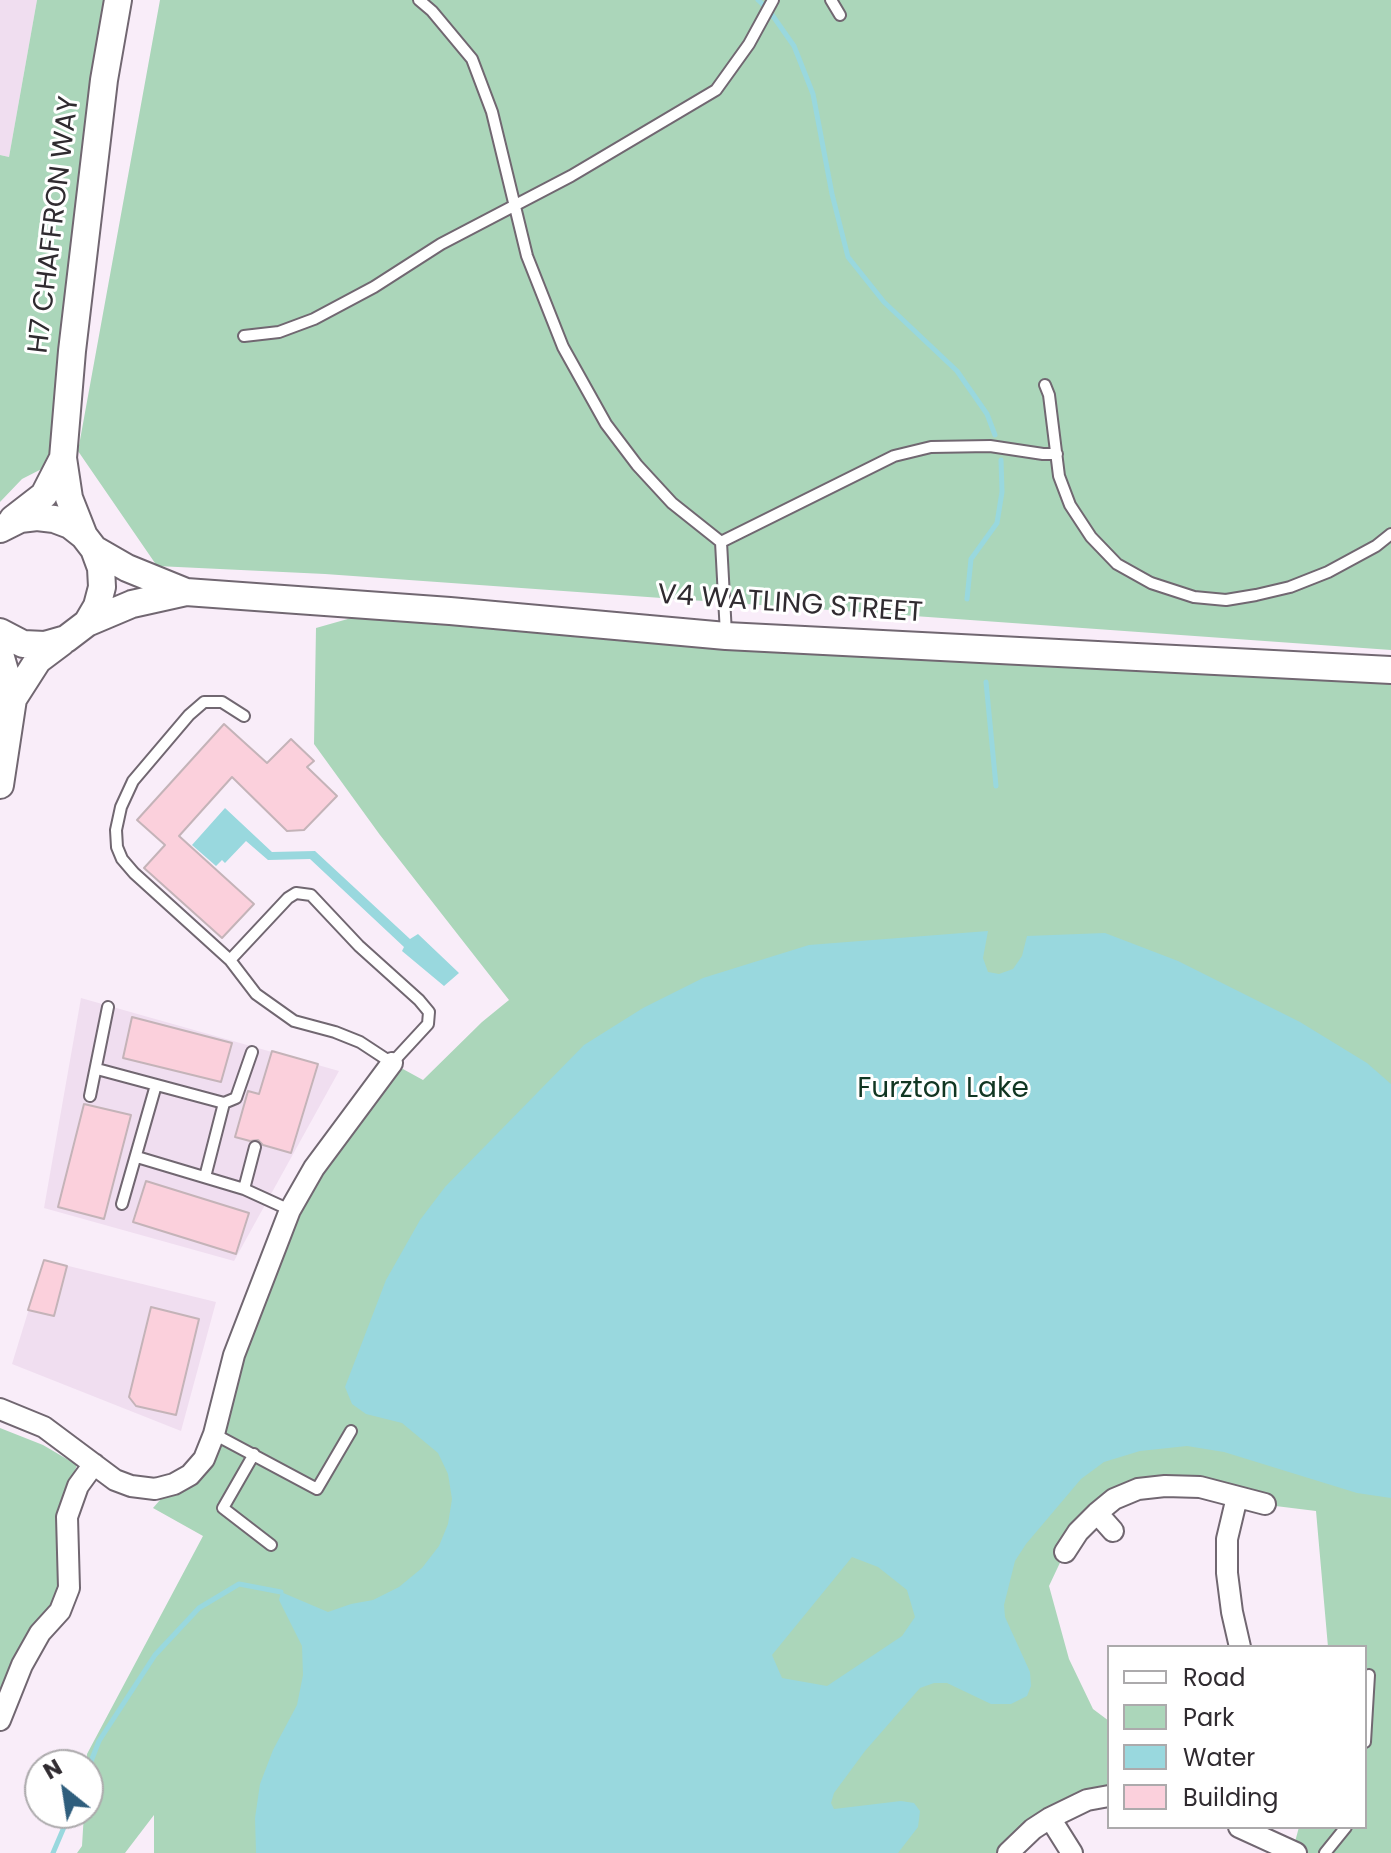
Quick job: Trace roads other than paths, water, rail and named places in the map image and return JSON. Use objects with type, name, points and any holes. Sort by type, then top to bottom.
[{"type":"street","name":"H7 CHAFFRON WAY","points":[[76,631],[97,606],[102,587],[101,568],[69,498],[63,458],[72,351],[104,80],[118,0]]},
{"type":"street","name":"H7 CHAFFRON WAY","points":[[2,528],[44,495],[63,458]]},
{"type":"street","name":"V4 WATLING STREET","points":[[2,528],[28,518],[54,519],[70,525],[89,543],[127,568],[186,592]]},
{"type":"street","name":"V4 WATLING STREET","points":[[76,631],[132,604],[186,592],[726,636],[1387,668]]},
{"type":"street","points":[[0,632],[23,644],[45,645],[76,631]]},
{"type":"street","points":[[0,785],[13,699],[38,660],[76,631]]},
{"type":"street","points":[[0,654],[13,699]]},
{"type":"street","points":[[0,1409],[44,1427],[115,1480],[131,1486],[155,1489],[174,1484],[190,1475],[204,1459],[214,1434],[234,1355],[290,1210],[314,1168],[392,1063]]},
{"type":"street","points":[[0,1720],[22,1665],[40,1633],[60,1611],[69,1588],[67,1517],[78,1486],[94,1464]]},
{"type":"street","points":[[1065,1552],[1078,1532],[1097,1513],[1114,1499],[1138,1489],[1200,1487],[1265,1504]]},
{"type":"street","points":[[1237,1497],[1227,1539],[1227,1573],[1240,1645]]},
{"type":"street","points":[[1097,1513],[1113,1531]]},
{"type":"street","points":[[1008,1853],[1033,1829],[1050,1818],[1087,1800],[1107,1796]]},
{"type":"street","points":[[1050,1818],[1072,1853]]},
{"type":"street","points":[[1243,1829],[1288,1852]]},
{"type":"lane","points":[[419,0],[472,59],[492,112],[527,256],[563,347],[606,424],[637,465],[672,503],[721,542],[726,636]]},
{"type":"lane","points":[[244,336],[279,332],[314,319],[374,287],[441,244],[571,176],[716,90],[749,44],[773,0]]},
{"type":"lane","points":[[831,0],[840,15]]},
{"type":"lane","points":[[1045,385],[1049,395],[1059,476],[1070,505],[1091,537],[1117,564],[1151,583],[1194,597],[1226,600],[1290,587],[1328,572],[1376,546],[1391,534]]},
{"type":"lane","points":[[721,542],[894,456],[931,447],[960,446],[990,446],[1057,454]]},
{"type":"lane","points":[[230,960],[288,898],[296,893],[311,895],[429,1012],[428,1024],[392,1063],[352,1039],[294,1021],[256,994],[230,960],[122,859],[117,847],[116,830],[121,807],[133,781],[189,715],[204,702],[222,702],[244,716]]},
{"type":"lane","points":[[90,1096],[108,1007]]},
{"type":"lane","points":[[97,1069],[224,1103],[236,1098],[252,1052]]},
{"type":"lane","points":[[122,1204],[156,1085]]},
{"type":"lane","points":[[205,1177],[224,1103]]},
{"type":"lane","points":[[244,1189],[255,1147]]},
{"type":"lane","points":[[137,1157],[244,1189],[290,1210]]},
{"type":"lane","points":[[214,1434],[317,1489],[351,1431]]},
{"type":"lane","points":[[254,1454],[223,1508],[271,1545]]},
{"type":"lane","points":[[1367,1708],[1369,1675]]},
{"type":"lane","points":[[1325,1853],[1344,1829]]},
{"type":"water","points":[[225,808],[272,852],[315,851],[410,939],[418,934],[459,973],[444,986],[402,951],[404,947],[310,859],[268,860],[246,841],[225,863],[222,860],[216,866],[192,845]]},
{"type":"water","name":"Furzton Lake","points":[[988,931],[983,958],[988,972],[999,974],[1013,969],[1022,956],[1027,936],[1105,933],[1178,961],[1300,1022],[1367,1063],[1391,1084],[1391,1498],[1357,1493],[1224,1452],[1187,1446],[1140,1451],[1104,1462],[1081,1479],[1015,1561],[1004,1605],[1005,1617],[1030,1672],[1031,1686],[1027,1696],[1011,1704],[991,1704],[947,1683],[920,1688],[865,1751],[834,1793],[831,1803],[834,1809],[901,1801],[914,1803],[920,1811],[918,1827],[898,1853],[256,1853],[255,1818],[260,1784],[273,1750],[297,1705],[303,1675],[302,1646],[279,1600],[281,1592],[328,1612],[373,1600],[399,1587],[422,1568],[439,1546],[448,1524],[452,1499],[448,1474],[438,1453],[402,1423],[366,1414],[352,1404],[345,1387],[386,1280],[420,1220],[445,1187],[584,1045],[643,1008],[703,978],[809,945]],"holes":[[[852,1557],[878,1567],[907,1590],[915,1617],[902,1636],[827,1686],[782,1678],[772,1655]]]},
{"type":"waterway","points":[[758,0],[794,46],[813,94],[832,194],[848,257],[884,302],[957,371],[987,414],[995,435]]},
{"type":"waterway","points":[[967,599],[971,559],[997,523],[1002,492],[1001,460]]},
{"type":"waterway","points":[[986,682],[996,786]]},
{"type":"waterway","points":[[96,1749],[155,1655],[199,1608],[239,1584],[281,1592]]},
{"type":"waterway","points":[[53,1853],[63,1829]]}]
